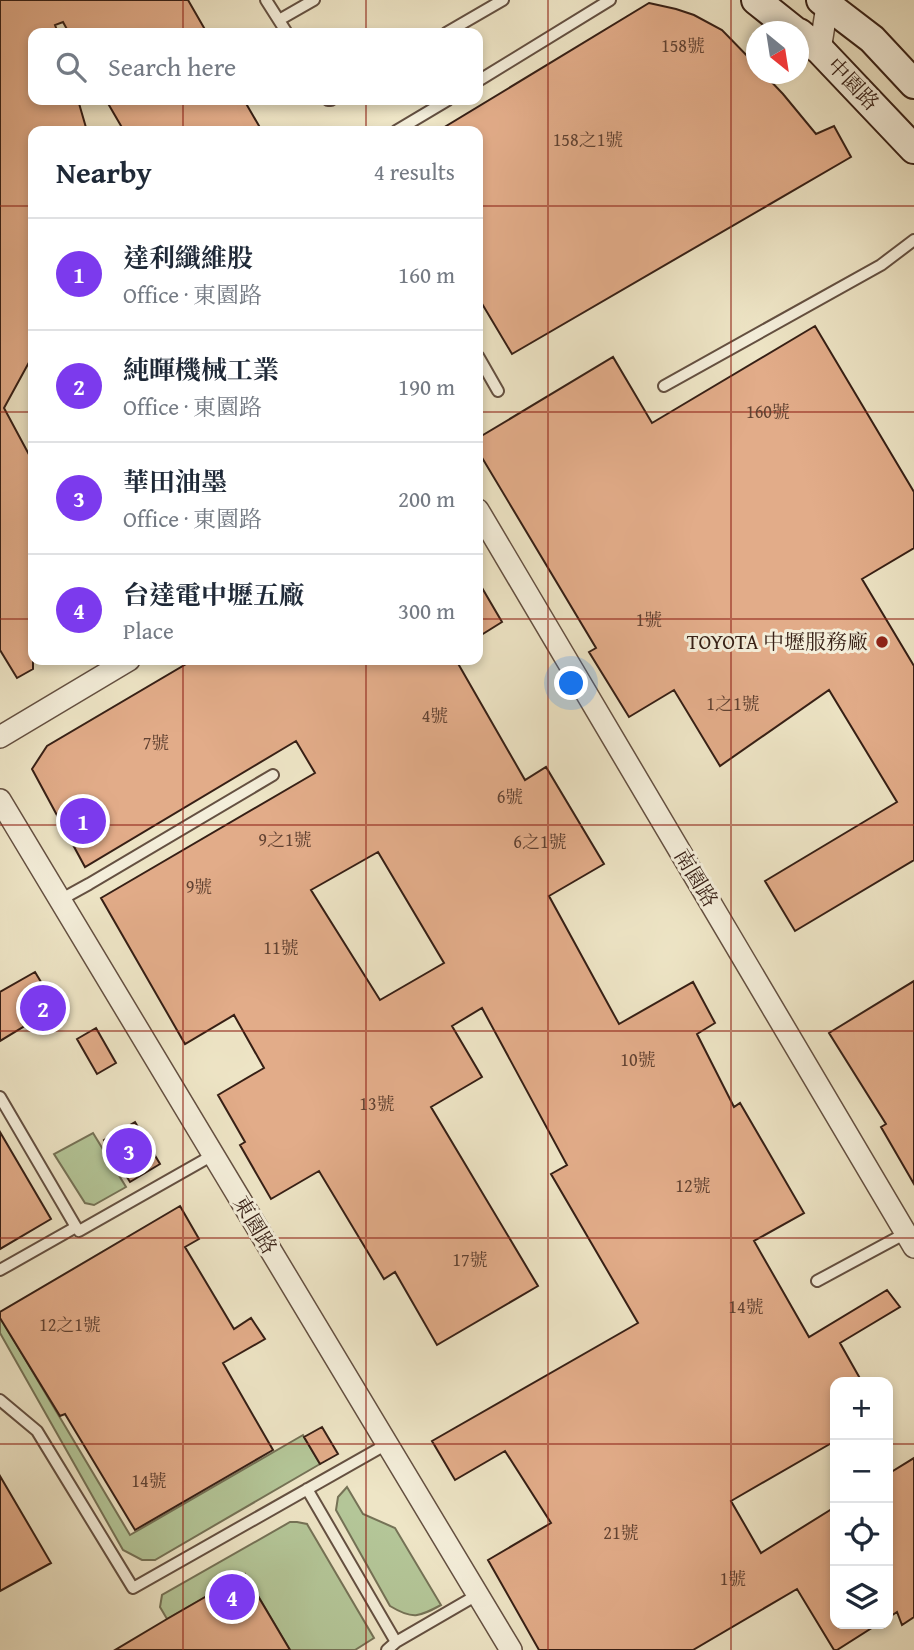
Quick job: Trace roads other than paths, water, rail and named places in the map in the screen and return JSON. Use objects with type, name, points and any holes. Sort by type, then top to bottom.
[{"type":"main road","name":"中園路","points":[[756,0],[783,21]]},
{"type":"main road","name":"中園路","points":[[825,2],[872,39],[914,84]]},
{"type":"main road","name":"中園路","points":[[809,42],[914,149]]},
{"type":"street","name":"中園路","points":[[809,31],[825,2]]},
{"type":"street","name":"南園路","points":[[483,518],[910,1240]]},
{"type":"street","points":[[0,737],[121,665]]},
{"type":"street","name":"東園路","points":[[0,800],[510,1650]]},
{"type":"lane","points":[[267,0],[284,28]]},
{"type":"lane","points":[[279,20],[314,0]]},
{"type":"lane","points":[[455,28],[503,0]]},
{"type":"lane","points":[[483,78],[610,0]]},
{"type":"lane","points":[[404,126],[439,105]]},
{"type":"lane","points":[[664,386],[881,265],[914,240]]},
{"type":"lane","points":[[483,365],[498,391]]},
{"type":"lane","points":[[60,900],[273,775]]},
{"type":"lane","points":[[0,1097],[79,1231],[213,1155]]},
{"type":"lane","points":[[0,1270],[76,1227]]},
{"type":"lane","points":[[817,1281],[910,1240]]},
{"type":"lane","points":[[0,1400],[37,1432],[132,1588],[387,1444]]},
{"type":"lane","points":[[307,1489],[396,1642]]},
{"type":"lane","points":[[387,1650],[396,1642],[477,1595]]},
{"type":"place","name":"TOYOTA 中壢服務廠","points":[[882,642]]},
{"type":"place","name":"達利纖維股","points":[[83,821]]},
{"type":"place","name":"純暉機械工業","points":[[43,1008]]},
{"type":"place","name":"華田油墨","points":[[129,1151]]},
{"type":"place","name":"台達電中壢五廠","points":[[232,1597]]}]
